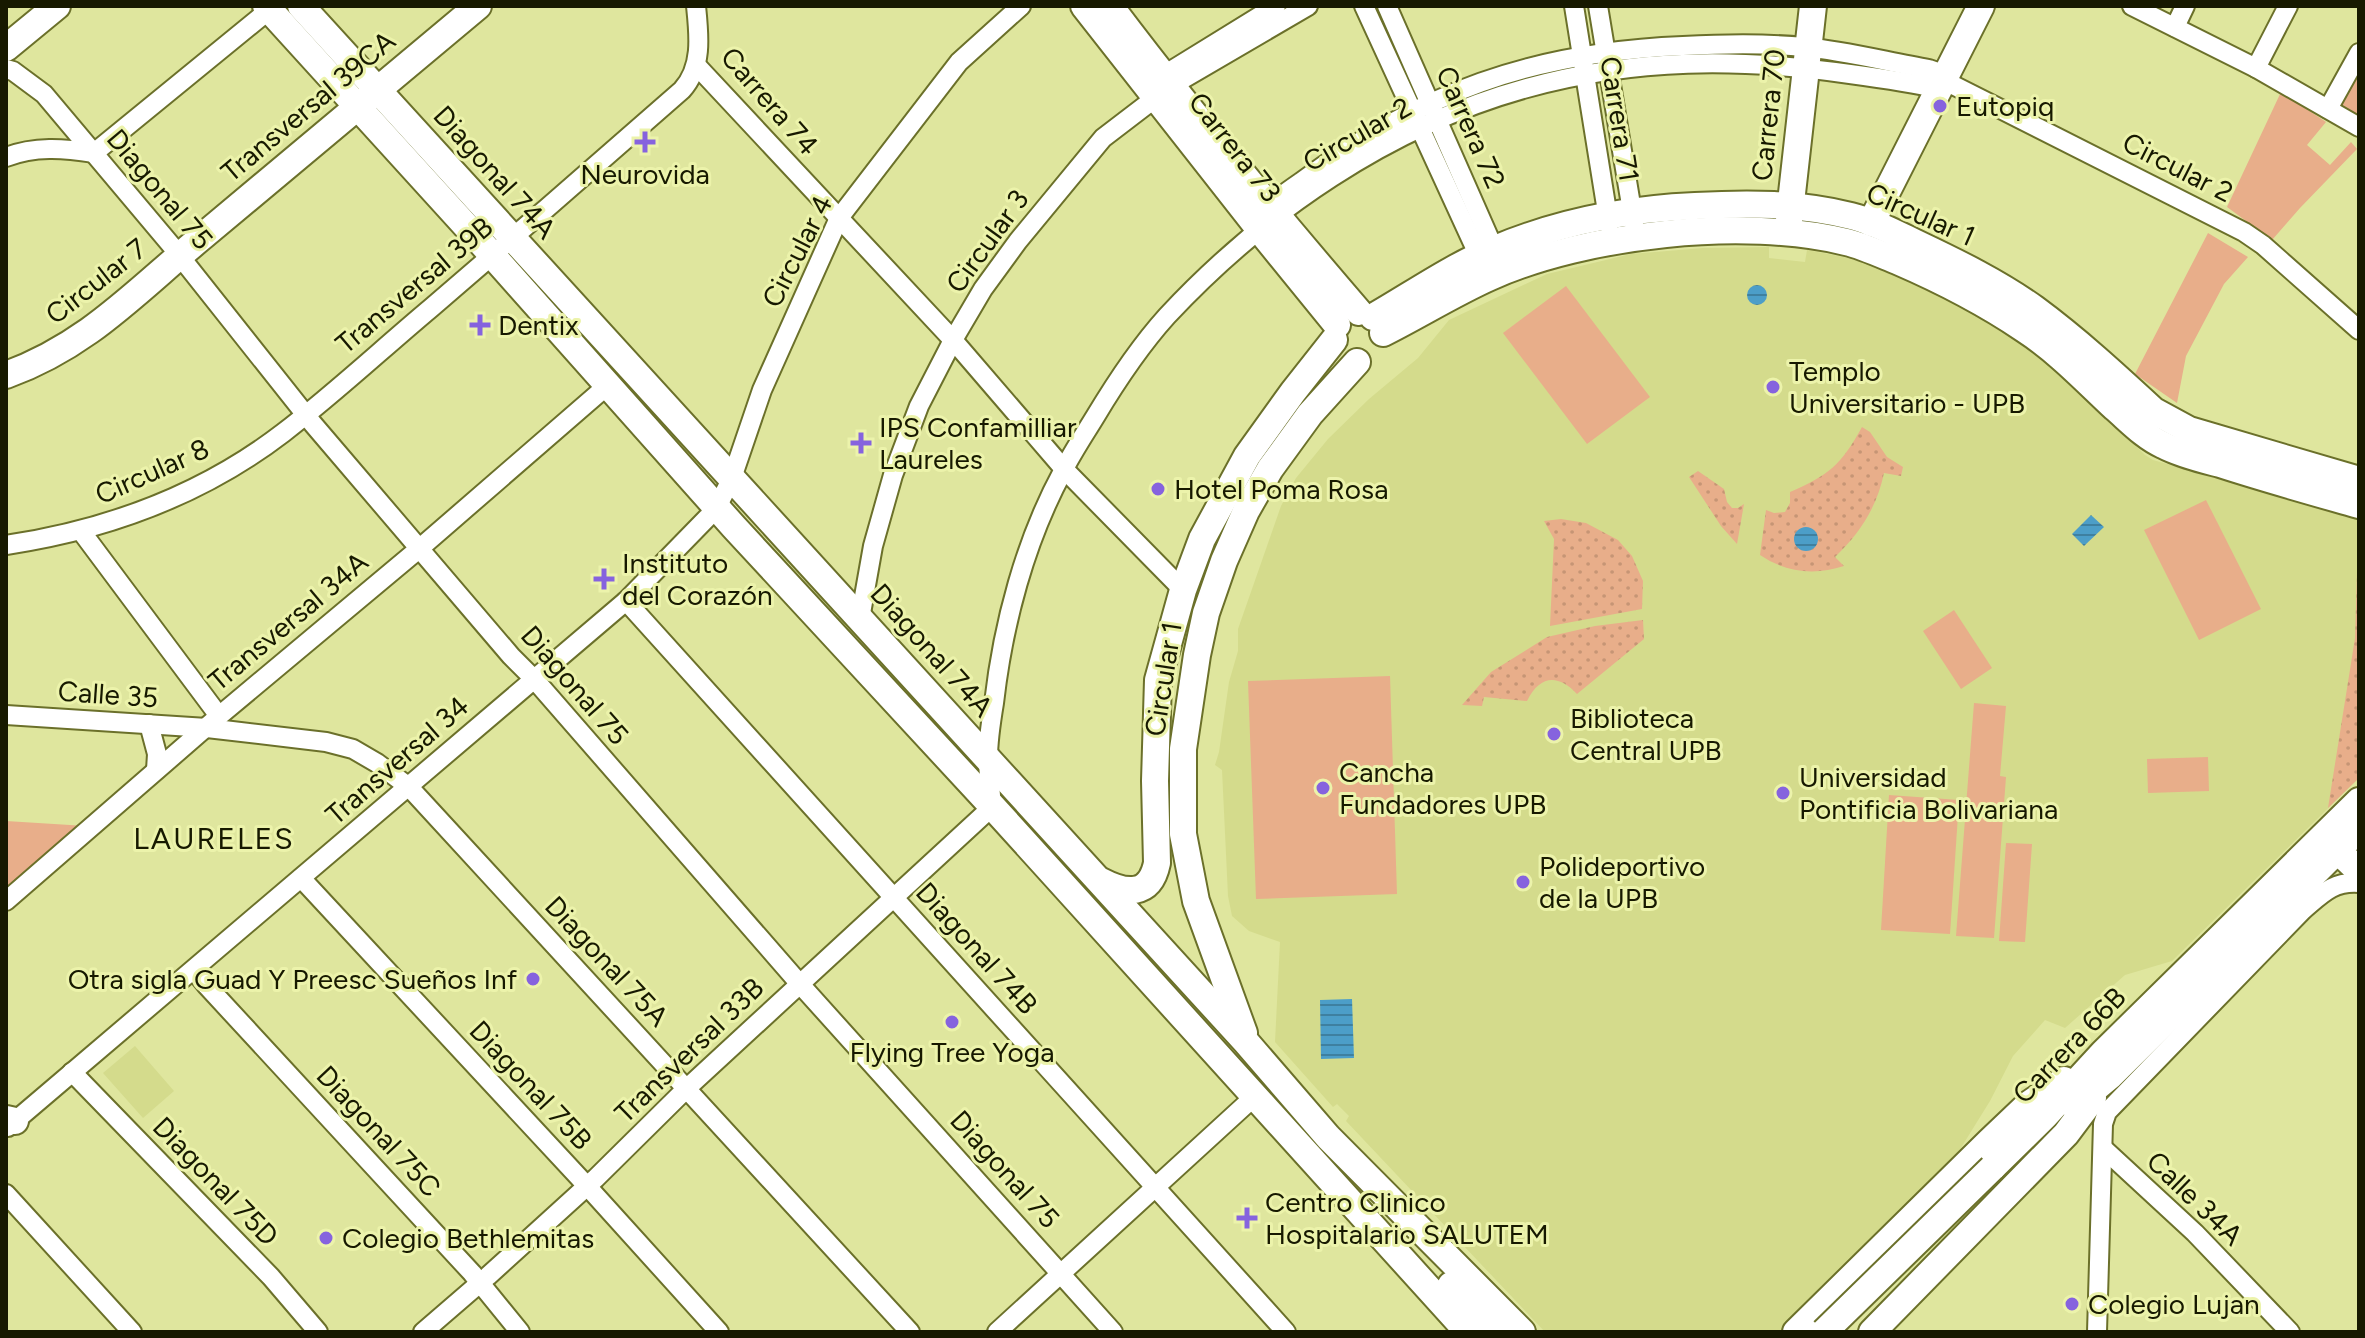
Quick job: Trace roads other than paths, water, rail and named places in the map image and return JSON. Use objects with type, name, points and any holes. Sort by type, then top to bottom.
[{"type":"main road","points":[[6,48],[57,6]]},
{"type":"main road","name":"Diagonal 74A","points":[[301,6],[368,98],[492,255],[717,507],[1468,1332]]},
{"type":"main road","name":"Transversal 39CA","points":[[179,255],[478,6]]},
{"type":"main road","name":"Carrera 73","points":[[1084,6],[1159,86],[1264,218],[1357,325],[1342,355],[1357,362]]},
{"type":"main road","name":"Carrera 73","points":[[1110,6],[1159,86]]},
{"type":"main road","name":"Carrera 70","points":[[1789,219],[1813,6]]},
{"type":"main road","points":[[1937,81],[1960,6]]},
{"type":"main road","points":[[1863,220],[1981,6]]},
{"type":"main road","name":"Diagonal 74A","points":[[267,8],[368,98],[512,238],[1246,1042],[1328,1137],[1522,1332]]},
{"type":"main road","name":"Circular 1","points":[[1095,878],[1117,889],[1133,892],[1146,885],[1155,873],[1158,680],[1183,590],[1202,539],[1247,456],[1293,392],[1357,325],[1491,263],[1556,227],[1620,213],[1731,204],[1789,219],[1932,276],[1993,310],[2055,351],[2133,424],[2161,445],[2359,505]]},
{"type":"main road","name":"Circular 1","points":[[1491,263],[1624,240],[1732,231],[1789,219],[1863,220],[1942,255],[2033,307],[2168,420],[2189,430],[2359,480]]},
{"type":"main road","name":"Circular 7","points":[[6,375],[55,353],[89,333],[121,309],[179,255]]},
{"type":"main road","name":"Circular 1","points":[[1246,1042],[1196,901],[1183,834],[1183,749],[1197,655],[1206,613],[1224,561],[1246,511],[1270,469],[1310,414],[1357,362],[1377,353],[1384,340],[1357,325]]},
{"type":"main road","points":[[1183,590],[1206,613]]},
{"type":"main road","points":[[1155,781],[1182,784]]},
{"type":"main road","name":"Carrera 66B","points":[[2106,1064],[2359,801]]},
{"type":"main road","name":"Carrera 66B","points":[[1864,1332],[2045,1116],[2106,1064],[2359,829]]},
{"type":"main road","points":[[2337,850],[2359,871]]},
{"type":"main road","points":[[2303,910],[2309,878]]},
{"type":"main road","points":[[1839,1289],[1836,1305],[1840,1314],[1864,1332],[2066,1134],[2106,1064]]},
{"type":"main road","points":[[1796,1332],[2029,1104],[2106,1064]]},
{"type":"main road","points":[[2066,1134],[2107,1112]]},
{"type":"main road","points":[[1328,1137],[1374,1202],[1495,1332]]},
{"type":"main road","name":"Carrera 66B","points":[[1824,1332],[1996,1171]]},
{"type":"street","name":"Carrera 74","points":[[696,6],[697,66],[953,340],[1064,469],[1183,590]]},
{"type":"street","name":"Circular 4","points":[[732,478],[762,390],[839,218],[959,62],[1021,6]]},
{"type":"street","name":"Circular 3","points":[[860,619],[873,546],[893,475],[919,406],[983,289],[1018,241],[1103,138],[1159,86],[1276,6]]},
{"type":"street","name":"Circular 3","points":[[1159,86],[1308,6]]},
{"type":"street","name":"Carrera 72","points":[[1364,6],[1423,119],[1491,263]]},
{"type":"street","name":"Carrera 72","points":[[1387,6],[1429,102],[1423,119]]},
{"type":"street","name":"Carrera 71","points":[[1574,6],[1585,75],[1620,213]]},
{"type":"street","name":"Carrera 71","points":[[1598,6],[1609,70],[1624,240]]},
{"type":"street","points":[[2132,6],[2256,68],[2359,127]]},
{"type":"street","points":[[2175,27],[2185,6]]},
{"type":"street","points":[[2256,68],[2288,6]]},
{"type":"street","points":[[6,157],[52,148],[94,153],[267,8]]},
{"type":"street","name":"Circular 2","points":[[1429,102],[1496,76],[1582,55],[1704,45],[1806,57],[1937,81],[2244,232],[2263,245],[2359,330]]},
{"type":"street","points":[[2328,109],[2359,53]]},
{"type":"street","name":"Circular 2","points":[[992,807],[988,759],[996,683],[1007,627],[1041,520],[1064,469],[1134,356],[1168,316],[1264,218],[1423,119],[1527,88],[1609,70],[1806,57]]},
{"type":"street","name":"Transversal 39B","points":[[305,415],[682,90],[690,82],[697,66]]},
{"type":"street","name":"Diagonal 75","points":[[6,69],[44,94],[179,255],[305,415],[511,656],[1113,1332]]},
{"type":"street","name":"Transversal 34A","points":[[6,901],[608,385]]},
{"type":"street","name":"Circular 8","points":[[6,545],[81,531],[118,520],[188,491],[253,454],[305,415]]},
{"type":"street","name":"Transversal 34","points":[[9,1123],[194,970],[626,601],[717,507],[732,478]]},
{"type":"street","points":[[81,531],[213,722]]},
{"type":"street","name":"Diagonal 74B","points":[[626,601],[1286,1332]]},
{"type":"street","name":"Calle 35","points":[[6,715],[149,724],[213,722]]},
{"type":"street","name":"Diagonal 75A","points":[[213,722],[344,746],[377,763],[409,787],[910,1332]]},
{"type":"street","points":[[149,724],[157,754],[156,770]]},
{"type":"street","name":"Transversal 33B","points":[[423,1332],[587,1186],[799,983],[992,807]]},
{"type":"street","name":"Diagonal 75B","points":[[301,878],[719,1332]]},
{"type":"street","points":[[2107,1112],[2303,910],[2337,884],[2359,883]]},
{"type":"street","name":"Diagonal 75C","points":[[194,970],[480,1283],[520,1332]]},
{"type":"street","name":"Diagonal 75D","points":[[72,1072],[271,1277],[318,1332]]},
{"type":"street","points":[[997,1332],[1255,1096]]},
{"type":"street","name":"Calle 34A","points":[[2107,1112],[2103,1124],[2104,1149],[2195,1233],[2270,1323],[2290,1332]]},
{"type":"street","points":[[2097,1332],[2104,1149]]},
{"type":"street","points":[[6,1194],[132,1332]]},
{"type":"water","points":[[1757,285],[1764,288],[1767,295],[1764,302],[1757,305],[1750,302],[1747,295],[1750,288]]},
{"type":"water","points":[[2091,515],[2104,527],[2084,546],[2072,534]]},
{"type":"water","points":[[1806,527],[1817,534],[1818,539],[1811,550],[1806,551],[1795,544],[1794,539],[1801,528]]},
{"type":"water","points":[[1352,999],[1354,1058],[1321,1059],[1320,1000]]},
{"type":"place","name":"Eutopiq","points":[[1940,106]]},
{"type":"place","name":"Neurovida","points":[[645,142]]},
{"type":"place","name":"Dentix","points":[[480,325]]},
{"type":"place","name":"Templo Universitario - UPB","points":[[1773,387]]},
{"type":"place","name":"IPS Confamilliar Laureles","points":[[861,443]]},
{"type":"place","name":"Hotel Poma Rosa","points":[[1158,489]]},
{"type":"place","name":"Instituto del Corazón","points":[[604,579]]},
{"type":"place","name":"Biblioteca Central UPB","points":[[1554,734]]},
{"type":"place","name":"Cancha Fundadores UPB","points":[[1323,788]]},
{"type":"place","name":"Universidad Pontificia Bolivariana","points":[[1783,793]]},
{"type":"place","name":"Polideportivo de la UPB","points":[[1523,882]]},
{"type":"place","name":"Otra sigla Guad Y Preesc Sueños Inf","points":[[533,979]]},
{"type":"place","name":"Flying Tree Yoga","points":[[952,1022]]},
{"type":"place","name":"Centro Clinico Hospitalario SALUTEM","points":[[1247,1218]]},
{"type":"place","name":"Colegio Bethlemitas","points":[[326,1238]]},
{"type":"place","name":"Colegio Lujan","points":[[2072,1304]]},
{"type":"district","name":"LAURELES","points":[[214,838]]}]
